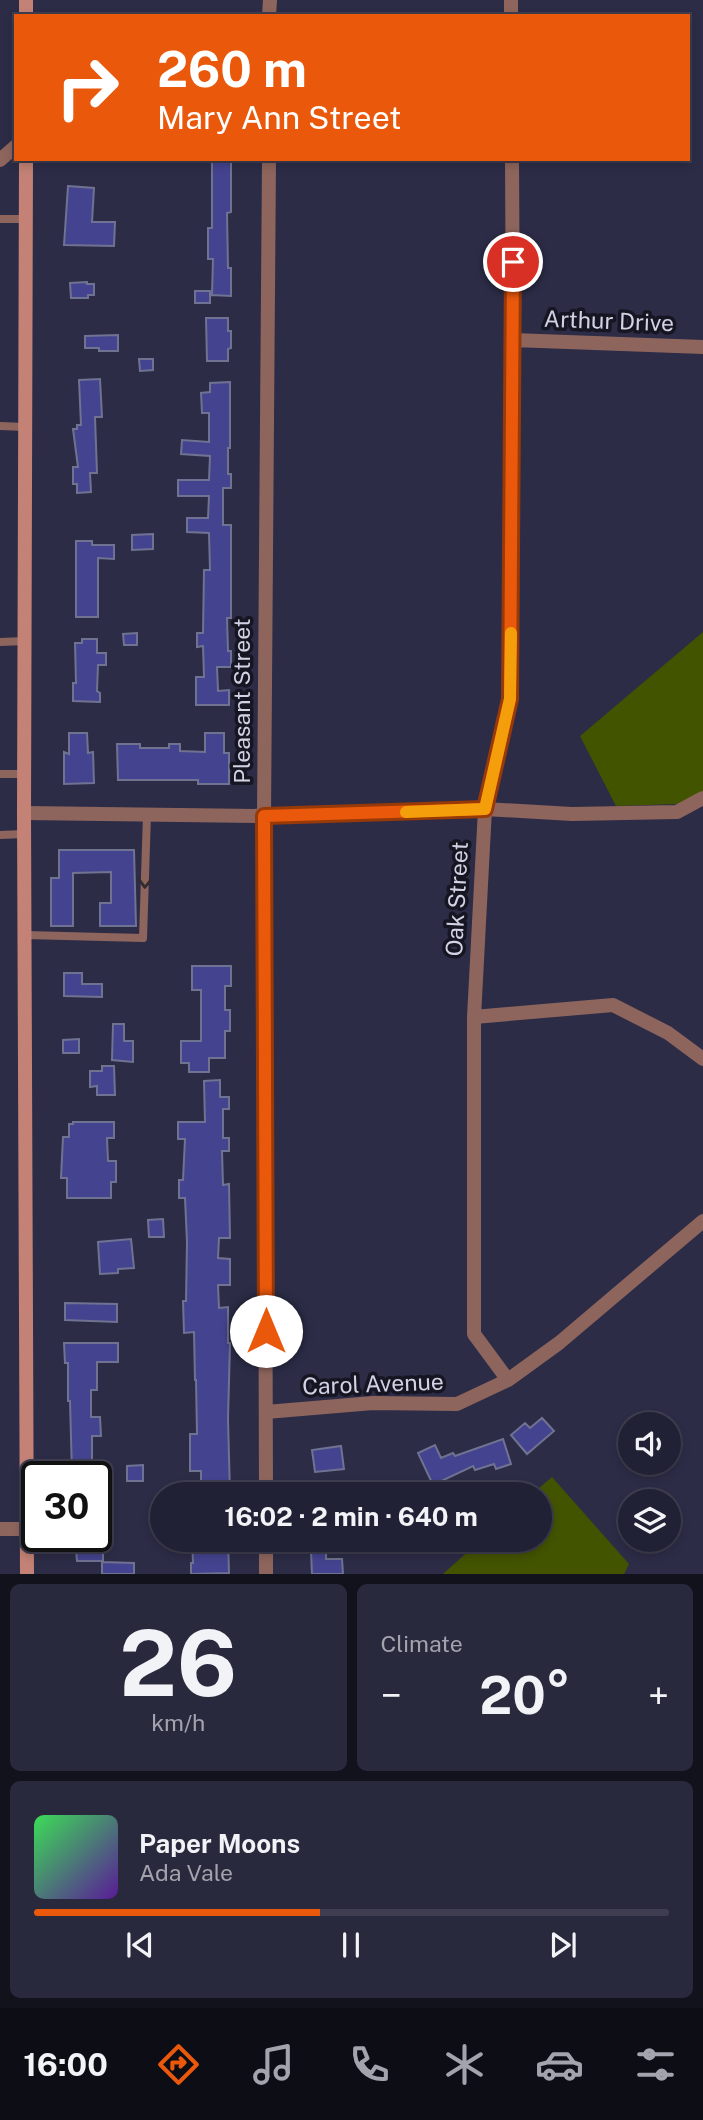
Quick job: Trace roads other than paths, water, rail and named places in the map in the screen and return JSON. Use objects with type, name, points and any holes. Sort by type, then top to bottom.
[{"type":"main road","points":[[26,161],[26,1461]]},
{"type":"main road","points":[[27,1552],[27,1574]]},
{"type":"street","points":[[0,160],[14,148]]},
{"type":"street","name":"Pleasant Street","points":[[266,1482],[264,816],[268,161]]},
{"type":"street","name":"Oak Street","points":[[508,1380],[474,1334],[474,1017],[485,809],[510,699],[512,161]]},
{"type":"street","name":"Arthur Drive","points":[[513,340],[703,347]]},
{"type":"street","points":[[24,813],[264,816],[485,809],[572,814],[677,812],[703,798]]},
{"type":"street","points":[[474,1017],[613,1005],[668,1033],[703,1059]]},
{"type":"street","name":"Carol Avenue","points":[[266,1412],[373,1403],[457,1404],[508,1380],[559,1343],[703,1221]]},
{"type":"street","points":[[0,1530],[21,1529]]},
{"type":"street","points":[[266,1552],[266,1574]]},
{"type":"lane","points":[[0,219],[26,219]]},
{"type":"lane","points":[[0,426],[25,427]]},
{"type":"lane","points":[[0,642],[25,641]]},
{"type":"lane","points":[[0,774],[24,774]]},
{"type":"lane","points":[[25,934],[144,938],[147,814]]},
{"type":"lane","points":[[0,835],[24,834]]}]
